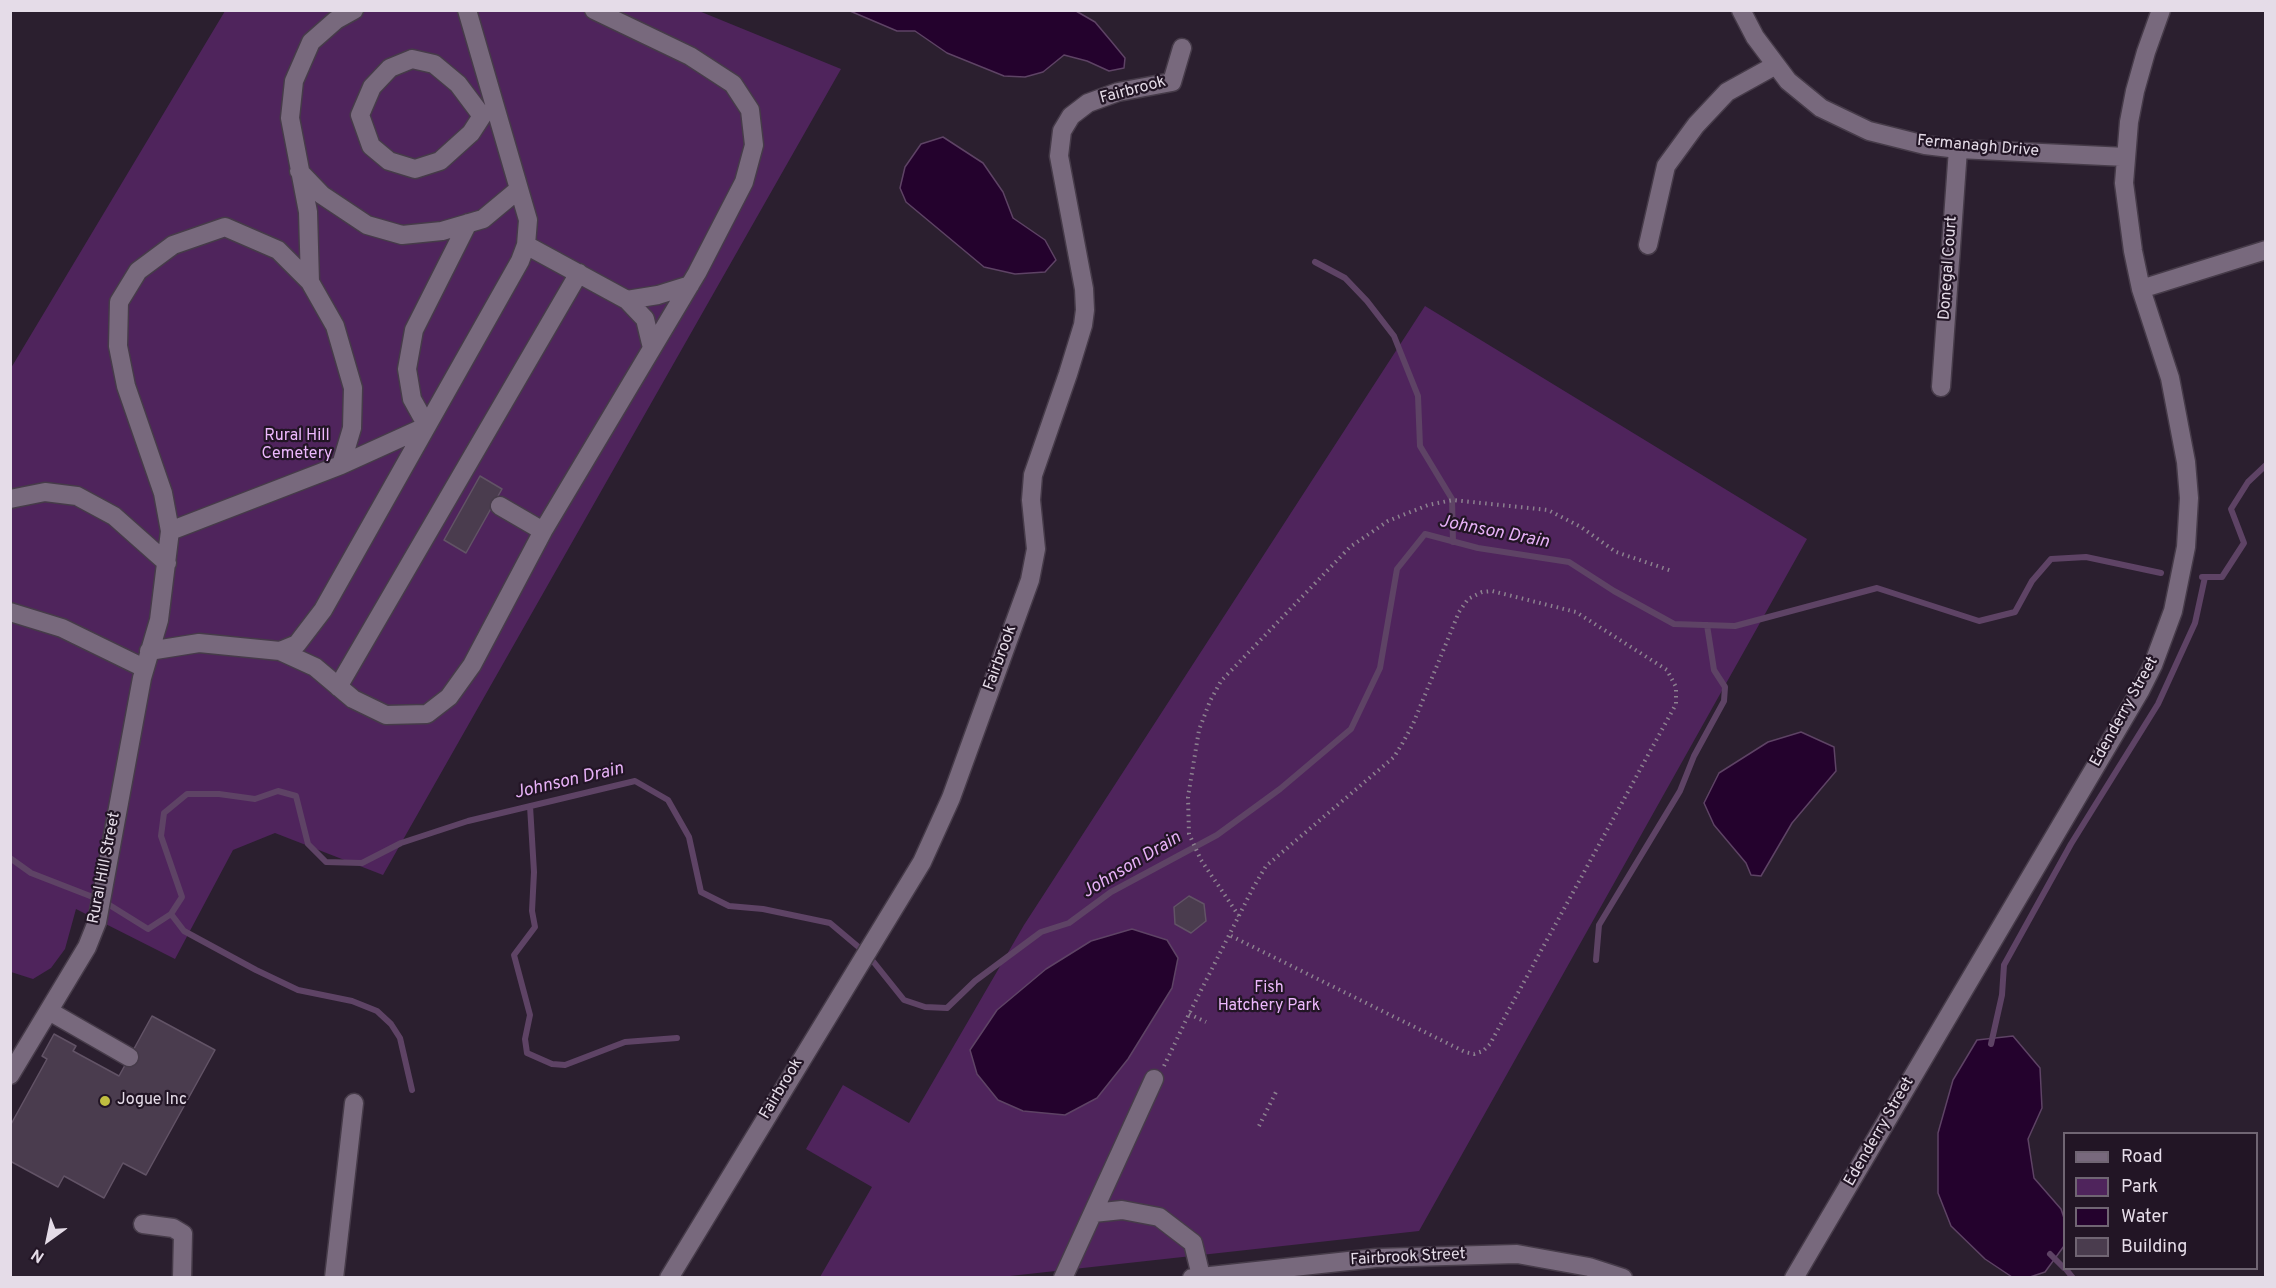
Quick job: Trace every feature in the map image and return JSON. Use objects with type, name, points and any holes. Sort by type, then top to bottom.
[{"type":"street","points":[[341,465],[352,428],[352,388],[334,326],[310,282],[308,212],[298,170],[290,118],[294,81],[311,42],[336,20],[354,10]]},
{"type":"street","points":[[280,651],[297,644],[323,610],[520,261],[526,245],[528,220],[519,189],[490,117],[467,10]]},
{"type":"street","points":[[10,612],[62,628],[145,666],[200,643],[280,651],[315,667],[352,699],[386,714],[427,714],[449,697],[472,665],[543,531],[690,285],[744,182],[754,145],[750,110],[733,84],[690,56],[594,10]]},
{"type":"street","name":"Fermanagh Drive","points":[[1741,10],[1774,66],[1808,99],[1850,124],[1898,140],[1958,148],[2126,157]]},
{"type":"street","name":"Edenderry Street","points":[[1794,1278],[2136,698],[2164,639],[2184,563],[2189,498],[2180,420],[2170,378],[2141,289],[2128,217],[2126,157],[2135,92],[2145,52],[2161,10]]},
{"type":"street","name":"Fairbrook","points":[[669,1278],[922,862],[951,798],[1034,565],[1035,533],[1031,500],[1033,475],[1068,375],[1083,325],[1085,310],[1084,290],[1059,156],[1062,132],[1071,116],[1088,103],[1118,92],[1172,82],[1182,48]]},
{"type":"street","points":[[412,59],[434,64],[458,84],[490,117],[440,161],[415,169],[388,161],[371,146],[360,115],[372,87],[390,68],[412,59]]},
{"type":"street","points":[[1648,245],[1666,166],[1696,124],[1726,92],[1774,66]]},
{"type":"street","name":"Donegal Court","points":[[1941,387],[1958,148]]},
{"type":"street","points":[[298,170],[322,195],[367,225],[402,235],[442,231],[483,219],[519,189]]},
{"type":"street","points":[[427,426],[412,399],[406,369],[414,330],[468,223]]},
{"type":"street","name":"Rural Hill Street","points":[[10,1076],[87,947],[97,922],[145,666],[159,620],[170,531],[163,493],[126,387],[118,346],[119,302],[138,271],[173,245],[225,227],[278,250],[310,282]]},
{"type":"street","points":[[526,245],[627,300],[645,319],[652,348]]},
{"type":"street","points":[[2141,289],[2265,250]]},
{"type":"street","points":[[338,687],[579,273]]},
{"type":"street","points":[[627,300],[658,295],[690,285]]},
{"type":"street","points":[[170,531],[341,465],[427,426]]},
{"type":"street","points":[[10,499],[45,492],[77,496],[114,516],[167,562]]},
{"type":"street","points":[[500,506],[543,531]]},
{"type":"street","points":[[49,1011],[129,1057]]},
{"type":"street","points":[[1063,1278],[1158,1076]]},
{"type":"street","points":[[334,1278],[354,1103]]},
{"type":"street","points":[[1093,1213],[1122,1209],[1159,1217],[1192,1244],[1197,1277]]},
{"type":"street","points":[[143,1224],[173,1228],[183,1234],[182,1278]]},
{"type":"street","name":"Fairbrook Street","points":[[1197,1277],[1376,1258],[1517,1254],[1589,1267],[1623,1278]]},
{"type":"path","points":[[1239,916],[1201,860],[1188,834],[1188,797],[1192,761],[1210,701],[1221,681],[1322,577],[1335,559],[1388,521],[1428,505],[1452,500],[1548,510],[1581,527],[1616,552],[1672,571]]},
{"type":"path","points":[[1158,1076],[1188,1014],[1239,916],[1266,866],[1394,757],[1413,724],[1459,612],[1468,599],[1482,592],[1492,591],[1576,612],[1667,670],[1676,687],[1676,704],[1490,1044],[1483,1051],[1474,1054],[1465,1052],[1229,936]]},
{"type":"path","points":[[1188,1014],[1206,1022]]},
{"type":"path","points":[[1259,1126],[1277,1090]]},
{"type":"green space","name":"Rural Hill Cemetery","points":[[225,11],[699,11],[841,69],[383,875],[275,833],[233,850],[175,959],[76,909],[65,949],[51,968],[33,979],[11,972],[11,368]]},
{"type":"green space","name":"Fish Hatchery Park","points":[[1425,306],[1807,539],[1419,1231],[1001,1277],[820,1277],[872,1187],[806,1149],[843,1085],[909,1123],[1024,925]]},
{"type":"water","points":[[850,11],[1076,11],[1095,22],[1125,58],[1124,68],[1109,71],[1087,61],[1064,55],[1043,72],[1025,77],[1004,76],[947,53],[915,31],[897,31]]},
{"type":"water","points":[[943,137],[983,163],[1003,192],[1013,218],[1045,240],[1056,260],[1045,272],[1015,274],[984,267],[906,202],[900,188],[905,167],[921,144]]},
{"type":"water","points":[[1801,732],[1834,747],[1836,771],[1792,823],[1761,876],[1751,875],[1746,863],[1714,825],[1704,803],[1719,773],[1768,742]]},
{"type":"water","points":[[1132,929],[1167,940],[1178,958],[1172,988],[1128,1059],[1097,1098],[1065,1115],[1023,1111],[998,1100],[977,1074],[970,1050],[997,1010],[1046,969],[1091,941]]},
{"type":"water","points":[[2013,1036],[2040,1068],[2042,1108],[2028,1139],[2034,1178],[2061,1209],[2063,1215],[2063,1247],[2045,1272],[2030,1277],[2012,1277],[1985,1259],[1951,1226],[1938,1193],[1938,1133],[1953,1080],[1977,1040]]},
{"type":"building","points":[[480,476],[502,489],[466,553],[444,540]]},
{"type":"building","points":[[1189,896],[1204,904],[1206,921],[1191,933],[1175,924],[1174,907]]},
{"type":"building","name":"Jogue Inc","points":[[152,1016],[215,1050],[146,1175],[123,1163],[104,1198],[64,1176],[58,1187],[10,1161],[10,1126],[47,1059],[42,1056],[54,1034],[76,1046],[73,1051],[119,1076]]},
{"type":"waterway","points":[[1315,262],[1345,278],[1367,301],[1394,336],[1418,396],[1420,446],[1452,499],[1453,542]]},
{"type":"waterway","name":"Johnson Drain","points":[[2202,577],[2222,577],[2244,543],[2231,509],[2248,482],[2266,465]]},
{"type":"waterway","name":"Johnson Drain","points":[[10,858],[31,873],[103,901],[148,929],[171,914],[182,897],[161,836],[164,813],[187,794],[219,794],[255,799],[278,791],[296,796],[308,844],[326,862],[362,863],[401,843],[468,821],[635,781],[668,800],[689,837],[701,892],[729,906],[763,909],[830,923],[868,955],[904,1000],[925,1007],[947,1008],[975,981],[1041,932],[1069,923],[1111,892],[1217,835],[1280,789],[1351,729],[1380,668],[1397,569],[1425,534],[1478,548],[1569,562],[1614,591],[1674,624],[1735,626],[1877,588],[1979,621],[2015,612],[2032,581],[2051,559],[2086,557],[2161,573]]},
{"type":"waterway","points":[[1991,1044],[2002,995],[2004,965],[2071,844],[2158,704],[2195,623],[2205,577]]},
{"type":"waterway","points":[[1596,960],[1599,925],[1680,791],[1694,756],[1724,701],[1725,687],[1714,670],[1707,625]]},
{"type":"waterway","points":[[530,806],[534,872],[532,911],[535,927],[514,955],[530,1015],[525,1039],[527,1053],[552,1064],[565,1065],[625,1042],[677,1038]]},
{"type":"waterway","points":[[171,914],[184,931],[298,990],[352,1001],[377,1011],[391,1024],[400,1038],[412,1090]]},
{"type":"waterway","points":[[2050,1254],[2063,1267]]},
{"type":"waterway","points":[[2067,1270],[2073,1278]]},
{"type":"place","name":"Jogue Inc","points":[[105,1101]]}]
